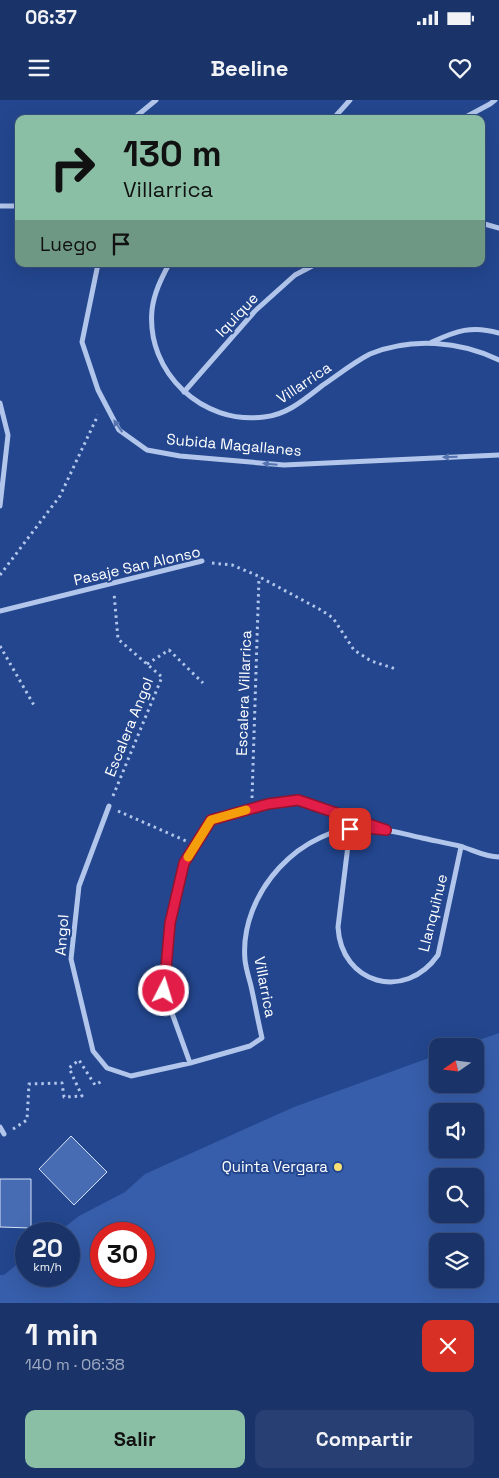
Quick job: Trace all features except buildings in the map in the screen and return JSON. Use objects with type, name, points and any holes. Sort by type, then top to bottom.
[{"type":"street","points":[[138,115],[156,100]]},
{"type":"street","points":[[337,115],[350,100]]},
{"type":"street","points":[[469,115],[495,100]]},
{"type":"street","points":[[0,206],[15,206]]},
{"type":"street","points":[[485,224],[499,228]]},
{"type":"street","name":"Subida Magallanes","points":[[97,267],[82,342],[98,390],[119,430],[147,450],[180,456],[284,465],[499,455]]},
{"type":"street","name":"Villarrica","points":[[167,267],[158,284],[152,309],[152,325],[159,356],[166,370],[184,392],[208,409],[222,414],[243,418],[279,414],[298,404],[370,354],[402,346],[429,343],[449,344],[469,348],[499,360]]},
{"type":"street","name":"Iquique","points":[[184,392],[255,311],[295,275],[310,267]]},
{"type":"street","name":"Villarrica","points":[[429,343],[458,331],[487,330],[499,333]]},
{"type":"street","points":[[0,403],[8,435],[0,506]]},
{"type":"street","name":"Pasaje San Alonso","points":[[0,611],[202,562]]},
{"type":"street","points":[[190,1064],[164,991],[170,923],[184,863],[211,820],[268,804],[298,800],[386,830]]},
{"type":"street","name":"Angol","points":[[107,1068],[93,1051],[71,959],[79,886],[109,806]]},
{"type":"street","name":"Villarrica","points":[[107,1068],[131,1076],[190,1064],[250,1046],[262,1038],[245,961],[247,930],[258,899],[277,870],[303,848],[334,833],[350,829],[368,828],[386,830],[461,847],[490,857],[499,857]]},
{"type":"street","name":"Llanquihue","points":[[350,829],[338,938],[344,953],[353,966],[381,982],[403,981],[414,977],[431,964],[438,955],[461,847]]},
{"type":"street","points":[[0,1127],[4,1134]]},
{"type":"path","points":[[0,575],[60,496],[104,402]]},
{"type":"path","name":"Pasaje San Alonso","points":[[202,562],[232,565],[259,577],[334,618],[354,650],[371,661],[396,669]]},
{"type":"path","name":"Escalera Villarrica","points":[[251,809],[259,577]]},
{"type":"path","name":"Escalera Angol","points":[[109,806],[162,676],[118,639],[113,584]]},
{"type":"path","points":[[0,646],[35,708]]},
{"type":"path","points":[[147,664],[169,650],[204,683]]},
{"type":"path","points":[[109,806],[195,845]]},
{"type":"path","points":[[4,1134],[27,1120],[30,1084],[62,1083],[64,1096],[82,1096],[69,1068],[79,1060],[95,1085],[106,1079],[107,1068]]},
{"type":"shaded area","name":"Quinta Vergara","points":[[499,1033],[499,1303],[0,1303],[0,1275],[4,1275],[15,1266],[15,1287],[80,1287],[80,1222],[71,1222],[125,1192],[145,1174],[294,1107],[429,1058],[429,1093],[484,1093],[484,1038]]},
{"type":"slow traffic","points":[[188,857],[211,820],[246,810]]},
{"type":"place","name":"Quinta Vergara","points":[[338,1167]]},
{"type":"route","points":[[164,991],[170,923],[184,863],[211,820],[268,804],[298,800],[386,830],[350,829]]}]
